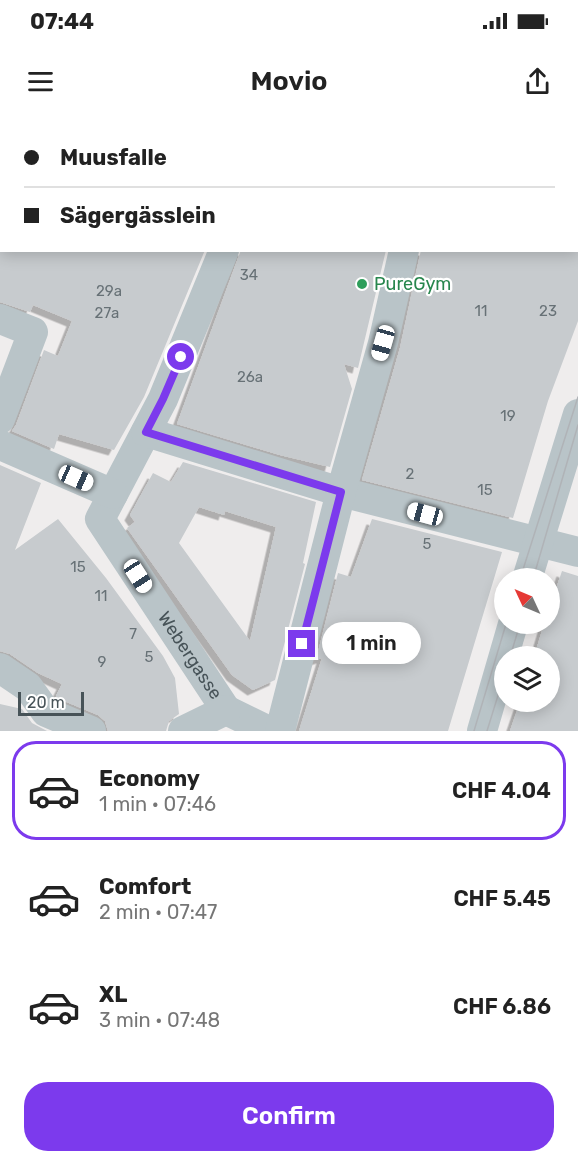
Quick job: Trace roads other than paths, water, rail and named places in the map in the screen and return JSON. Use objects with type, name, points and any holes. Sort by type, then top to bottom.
[{"type":"street","name":"Webergasse","points":[[223,252],[163,399],[100,519],[226,710]]},
{"type":"street","points":[[280,731],[341,492],[383,343],[404,252]]},
{"type":"street","points":[[0,319],[33,332],[0,419]]},
{"type":"street","points":[[530,568],[578,414]]},
{"type":"street","points":[[146,432],[341,492],[578,552]]},
{"type":"street","points":[[0,444],[113,494]]},
{"type":"street","points":[[482,731],[510,634]]},
{"type":"street","points":[[0,668],[28,687],[46,712],[91,731]]},
{"type":"street","points":[[183,731],[226,710],[269,731]]},
{"type":"tram line","points":[[524,568],[578,397]]},
{"type":"tram line","points":[[536,568],[578,425]]},
{"type":"tram line","points":[[474,731],[503,634]]},
{"type":"tram line","points":[[513,646],[517,634]]},
{"type":"tram line","points":[[487,731],[494,708]]},
{"type":"place","name":"PureGym","points":[[362,284]]}]
